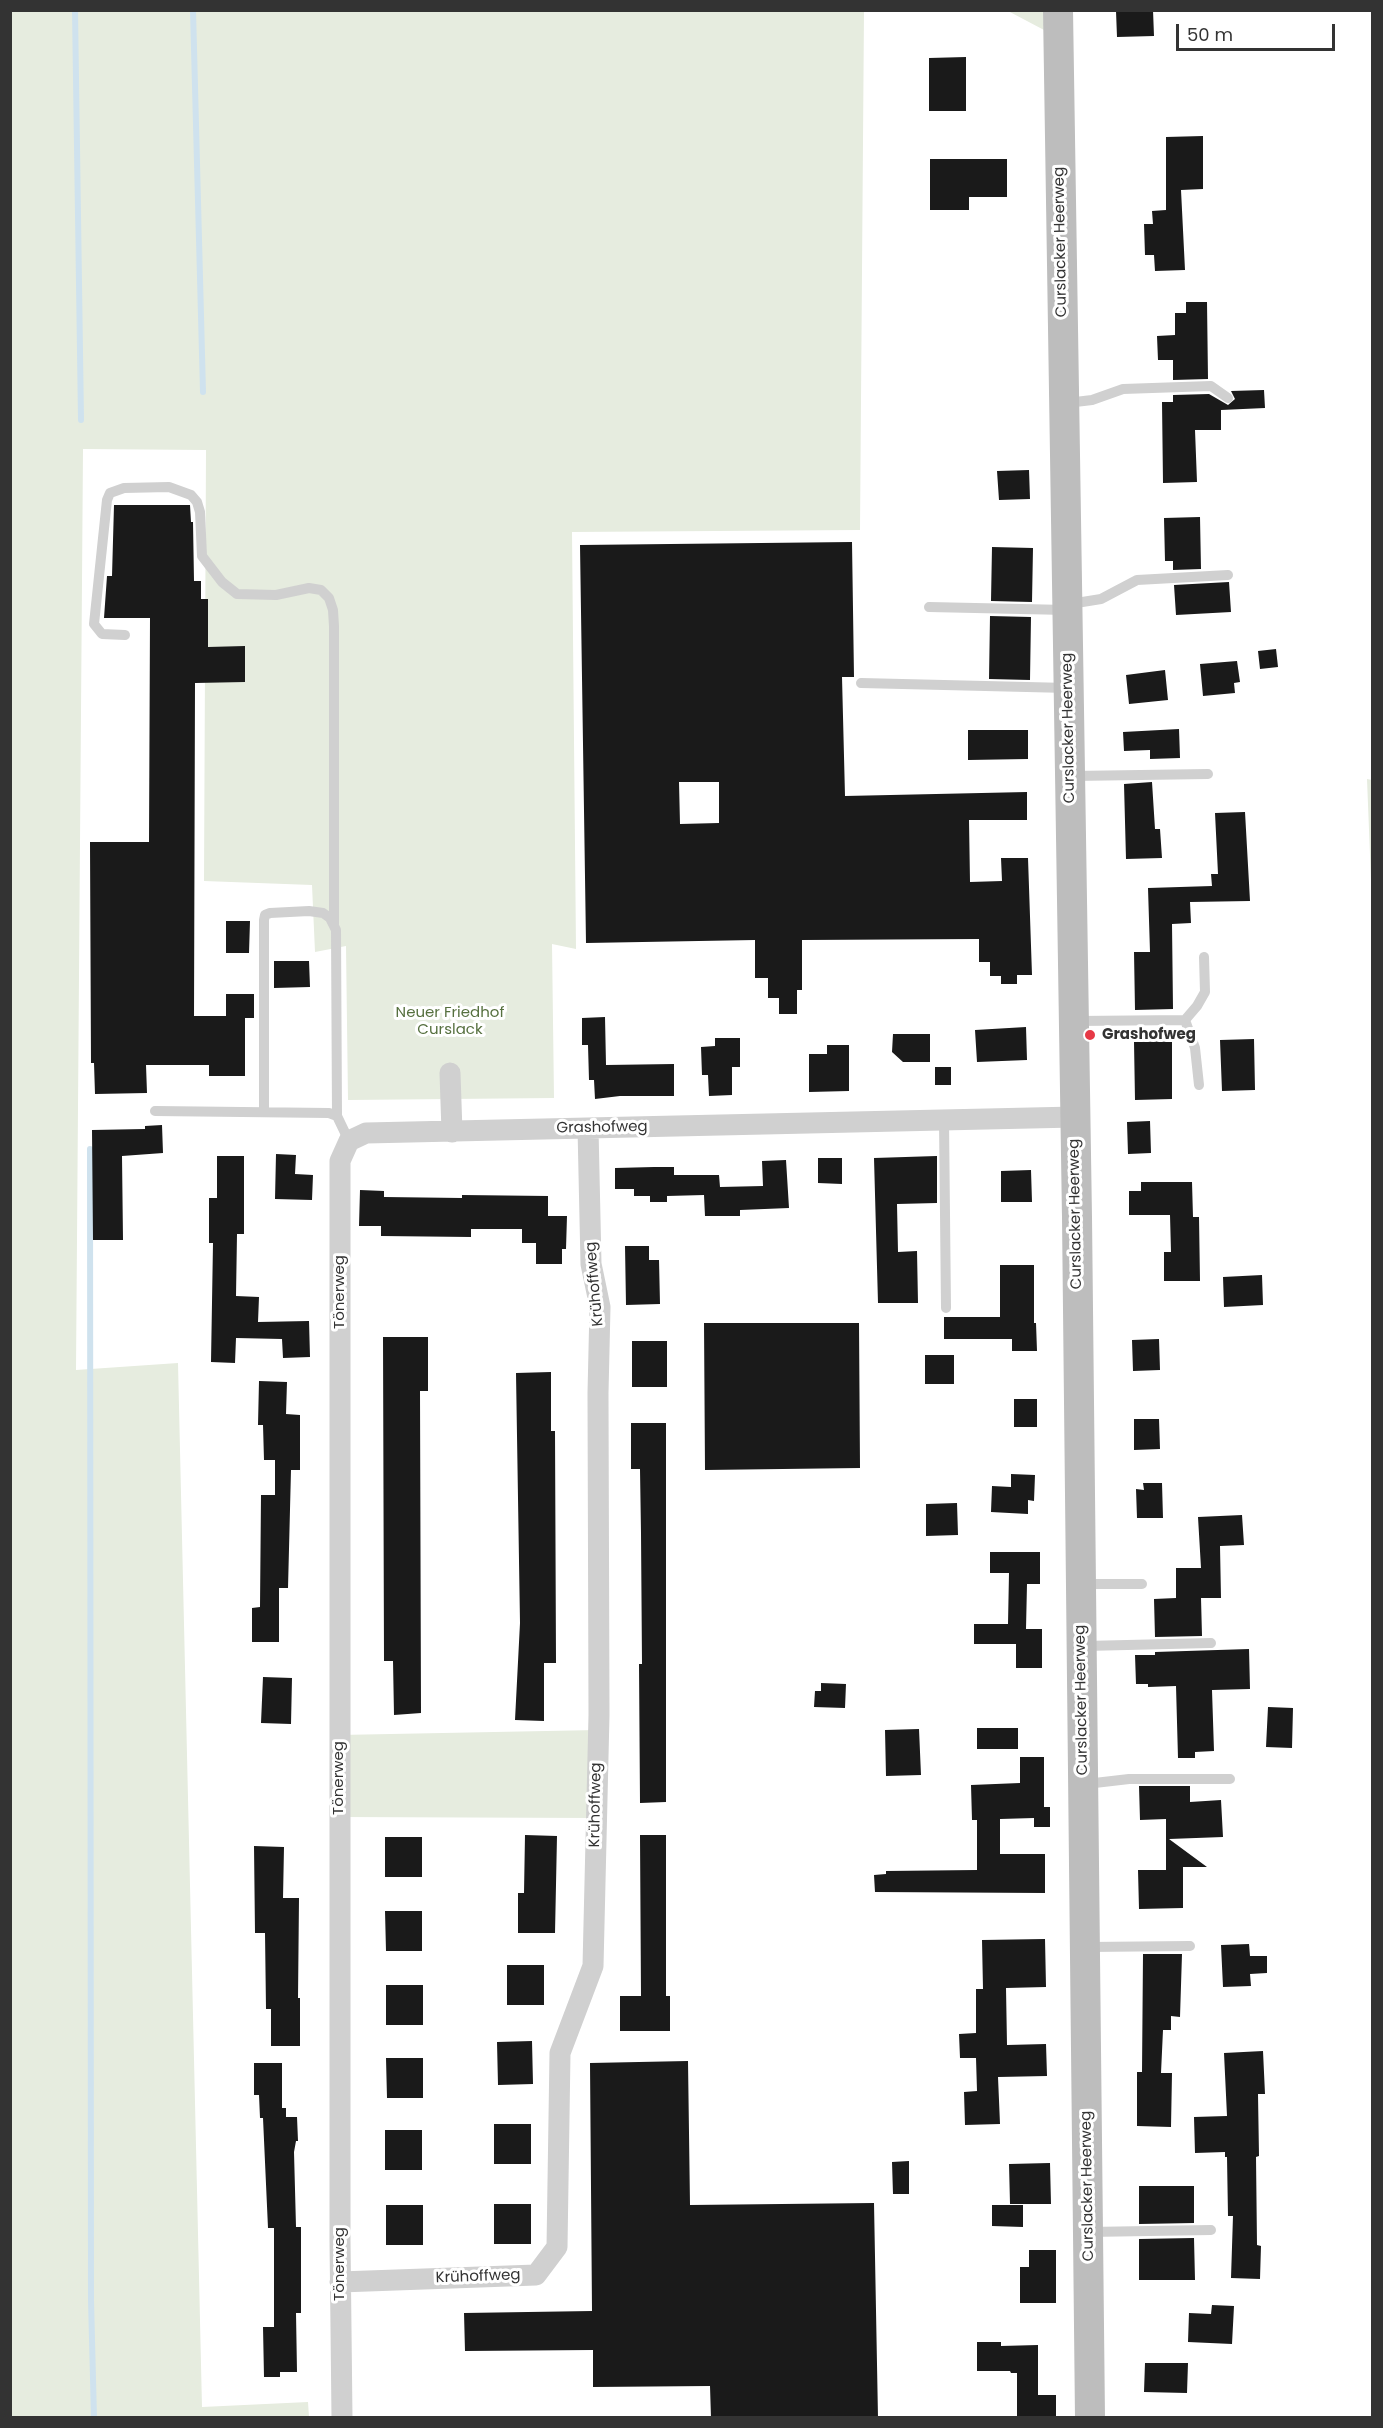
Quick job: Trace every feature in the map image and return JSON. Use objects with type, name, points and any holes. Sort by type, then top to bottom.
[{"type":"main road","name":"Curslacker Heerweg","points":[[1058,10],[1075,1117],[1090,2418]]},
{"type":"street","points":[[450,1073],[452,1132]]},
{"type":"street","name":"Grashofweg","points":[[349,1141],[366,1133],[1075,1117]]},
{"type":"street","name":"Krühoffweg","points":[[340,2282],[536,2275],[556,2247],[560,2053],[593,1966],[599,1715],[600,1308],[591,1264],[588,1128]]},
{"type":"street","name":"Tönerweg","points":[[342,2418],[340,1161],[349,1141]]},
{"type":"lane","points":[[1064,403],[1092,400],[1123,389],[1211,386],[1228,398]]},
{"type":"lane","points":[[125,635],[102,634],[94,624],[107,500],[110,493],[124,488],[169,487],[191,495],[197,502],[200,512],[202,556],[222,582],[237,594],[276,596],[309,588],[321,590],[329,598],[333,610],[334,626],[334,924],[337,1116],[349,1141]]},
{"type":"lane","points":[[929,607],[1067,607],[1101,599],[1137,580],[1228,575]]},
{"type":"lane","points":[[861,683],[1068,688]]},
{"type":"lane","points":[[1070,776],[1208,774]]},
{"type":"lane","points":[[264,1111],[265,915],[309,911],[323,914],[334,924]]},
{"type":"lane","points":[[1073,1021],[1185,1020],[1205,992],[1204,957]]},
{"type":"lane","points":[[1185,1020],[1195,1048],[1199,1085]]},
{"type":"lane","points":[[155,1111],[264,1111],[329,1113],[337,1116]]},
{"type":"lane","points":[[944,1120],[946,1308]]},
{"type":"lane","points":[[1081,1584],[1142,1584]]},
{"type":"lane","points":[[1082,1646],[1211,1643]]},
{"type":"lane","points":[[1083,1785],[1129,1779],[1230,1779]]},
{"type":"lane","points":[[1085,1947],[1190,1946]]},
{"type":"lane","points":[[1088,2232],[1211,2230]]},
{"type":"green space","name":"Neuer Friedhof Curslack","points":[[11,11],[864,11],[860,530],[572,532],[576,949],[552,944],[554,1098],[348,1100],[346,946],[315,952],[312,885],[204,881],[206,450],[83,449],[76,1370],[178,1363],[202,2407],[308,2402],[309,2417],[11,2418]]},
{"type":"green space","points":[[1008,11],[1043,11],[1044,30]]},
{"type":"green space","points":[[1367,779],[1372,780],[1372,906]]},
{"type":"green space","points":[[598,1730],[596,1818],[339,1817],[339,1735]]},
{"type":"building","points":[[1153,10],[1154,36],[1117,37],[1116,11]]},
{"type":"building","points":[[966,57],[966,111],[929,111],[929,58]]},
{"type":"building","points":[[1203,136],[1203,189],[1181,190],[1185,270],[1155,271],[1154,255],[1145,255],[1144,224],[1153,224],[1152,211],[1166,210],[1166,137]]},
{"type":"building","points":[[930,159],[1007,159],[1007,197],[969,197],[969,210],[930,210]]},
{"type":"building","points":[[1186,302],[1207,302],[1208,379],[1173,380],[1173,360],[1158,360],[1157,336],[1175,335],[1175,313],[1186,313]]},
{"type":"building","points":[[1264,390],[1265,408],[1221,410],[1221,430],[1195,430],[1197,482],[1163,483],[1162,402],[1173,402],[1173,395],[1209,394],[1228,405],[1235,399],[1231,391]]},
{"type":"building","points":[[1029,470],[1030,499],[999,500],[997,471]]},
{"type":"building","points":[[114,505],[190,505],[191,522],[193,522],[194,581],[201,581],[201,599],[208,599],[208,647],[245,646],[245,682],[195,683],[194,1016],[226,1016],[226,994],[254,994],[254,1018],[245,1018],[245,1076],[209,1076],[209,1065],[146,1065],[147,1093],[95,1094],[94,1063],[91,1063],[90,842],[149,842],[150,618],[104,618],[107,576],[112,576]]},
{"type":"building","points":[[1200,517],[1201,569],[1173,570],[1173,561],[1165,561],[1164,518]]},
{"type":"building","points":[[852,542],[854,677],[842,677],[845,796],[1027,792],[1027,820],[969,820],[970,882],[1002,881],[1001,858],[1028,858],[1032,975],[1017,975],[1017,984],[1001,984],[1001,976],[990,976],[990,962],[979,962],[979,939],[802,940],[802,990],[797,990],[797,1014],[779,1014],[779,998],[768,998],[768,978],[755,978],[755,940],[586,943],[580,545]],"holes":[[[679,782],[719,782],[719,823],[680,824]]]},
{"type":"building","points":[[992,547],[1033,548],[1032,602],[991,601]]},
{"type":"building","points":[[1229,582],[1231,612],[1176,615],[1174,585]]},
{"type":"building","points":[[990,616],[1031,617],[1030,680],[989,679]]},
{"type":"building","points":[[1276,649],[1278,667],[1260,669],[1258,651]]},
{"type":"building","points":[[1237,661],[1240,682],[1234,683],[1235,693],[1203,696],[1200,664]]},
{"type":"building","points":[[1165,670],[1168,700],[1129,704],[1126,675]]},
{"type":"building","points":[[1179,729],[1180,758],[1150,759],[1150,750],[1124,751],[1123,732]]},
{"type":"building","points":[[968,730],[1028,730],[1028,759],[968,760]]},
{"type":"building","points":[[1152,782],[1155,829],[1160,829],[1162,858],[1126,859],[1124,784]]},
{"type":"building","points":[[1245,812],[1250,901],[1190,902],[1191,923],[1172,924],[1173,1009],[1135,1010],[1134,952],[1150,952],[1148,888],[1212,886],[1211,874],[1218,874],[1215,813]]},
{"type":"building","points":[[226,921],[250,921],[249,953],[226,953]]},
{"type":"building","points":[[274,961],[309,961],[310,987],[274,988]]},
{"type":"building","points":[[605,1017],[606,1065],[674,1064],[674,1096],[620,1096],[595,1099],[594,1080],[589,1080],[588,1045],[582,1045],[582,1018]]},
{"type":"building","points":[[1026,1027],[1027,1060],[977,1062],[975,1030]]},
{"type":"building","points":[[893,1034],[930,1034],[930,1062],[903,1062],[892,1052]]},
{"type":"building","points":[[715,1038],[740,1038],[740,1067],[732,1067],[732,1095],[709,1096],[708,1075],[702,1075],[701,1047],[715,1046]]},
{"type":"building","points":[[1254,1039],[1255,1090],[1222,1091],[1220,1040]]},
{"type":"building","points":[[1172,1041],[1172,1099],[1135,1100],[1134,1042]]},
{"type":"building","points":[[827,1045],[849,1045],[849,1091],[809,1092],[809,1054],[827,1054]]},
{"type":"building","points":[[935,1067],[951,1067],[951,1085],[935,1085]]},
{"type":"building","points":[[1150,1121],[1151,1153],[1128,1154],[1127,1122]]},
{"type":"building","points":[[162,1125],[163,1153],[122,1156],[123,1240],[93,1240],[92,1130],[145,1129],[145,1126]]},
{"type":"building","points":[[276,1154],[296,1155],[295,1174],[313,1175],[312,1200],[275,1199]]},
{"type":"building","points":[[217,1156],[244,1156],[244,1234],[237,1234],[236,1296],[259,1297],[258,1322],[309,1321],[310,1357],[283,1358],[282,1339],[236,1338],[235,1363],[211,1362],[213,1243],[209,1243],[209,1198],[217,1198]]},
{"type":"building","points":[[937,1156],[937,1203],[897,1204],[898,1252],[917,1251],[918,1303],[878,1303],[874,1158]]},
{"type":"building","points":[[818,1158],[842,1158],[842,1184],[818,1183]]},
{"type":"building","points":[[786,1160],[789,1208],[740,1210],[740,1216],[705,1216],[704,1195],[667,1196],[667,1202],[650,1202],[650,1196],[634,1196],[634,1189],[615,1189],[615,1168],[654,1167],[674,1167],[674,1175],[719,1175],[720,1187],[763,1186],[762,1161]]},
{"type":"building","points":[[1031,1170],[1032,1202],[1001,1202],[1001,1171]]},
{"type":"building","points":[[1141,1182],[1192,1182],[1193,1217],[1199,1217],[1200,1281],[1164,1281],[1164,1252],[1171,1252],[1170,1215],[1129,1215],[1129,1191],[1141,1191]]},
{"type":"building","points":[[360,1190],[384,1191],[384,1197],[548,1196],[548,1216],[567,1216],[566,1249],[562,1249],[562,1264],[536,1264],[536,1243],[522,1243],[522,1229],[471,1229],[471,1237],[381,1236],[381,1226],[359,1226]]},
{"type":"building","points":[[625,1246],[649,1246],[649,1260],[659,1260],[660,1304],[626,1305]]},
{"type":"building","points":[[1000,1265],[1034,1265],[1034,1323],[1036,1323],[1037,1351],[1012,1351],[1012,1339],[944,1339],[944,1317],[1000,1317]]},
{"type":"building","points":[[1262,1275],[1263,1305],[1224,1307],[1223,1277]]},
{"type":"building","points":[[704,1323],[859,1323],[860,1468],[705,1470]]},
{"type":"building","points":[[383,1337],[428,1337],[428,1391],[420,1391],[421,1713],[394,1715],[393,1661],[384,1661]]},
{"type":"building","points":[[1159,1339],[1160,1370],[1133,1371],[1132,1340]]},
{"type":"building","points":[[632,1341],[667,1341],[667,1387],[632,1387]]},
{"type":"building","points":[[925,1355],[954,1355],[954,1384],[925,1384]]},
{"type":"building","points":[[551,1372],[551,1431],[555,1431],[556,1663],[544,1663],[544,1721],[515,1720],[520,1623],[516,1373]]},
{"type":"building","points":[[259,1381],[287,1382],[286,1414],[300,1415],[300,1470],[291,1470],[288,1588],[279,1588],[279,1642],[252,1642],[252,1608],[260,1607],[261,1495],[275,1495],[275,1460],[264,1460],[263,1425],[258,1425]]},
{"type":"building","points":[[1014,1399],[1037,1399],[1037,1427],[1014,1427]]},
{"type":"building","points":[[1134,1419],[1159,1419],[1160,1449],[1134,1450]]},
{"type":"building","points":[[631,1423],[666,1423],[666,1802],[640,1803],[639,1664],[642,1664],[640,1469],[631,1469]]},
{"type":"building","points":[[1011,1474],[1035,1475],[1034,1501],[1028,1500],[1028,1514],[991,1512],[992,1486],[1011,1487]]},
{"type":"building","points":[[1143,1483],[1162,1483],[1163,1518],[1137,1518],[1136,1489],[1144,1490]]},
{"type":"building","points":[[957,1503],[958,1535],[926,1536],[926,1504]]},
{"type":"building","points":[[1242,1515],[1244,1545],[1220,1546],[1221,1598],[1201,1598],[1202,1636],[1155,1637],[1154,1599],[1176,1598],[1176,1568],[1201,1568],[1198,1517]]},
{"type":"building","points":[[990,1552],[1040,1552],[1040,1584],[1027,1584],[1026,1629],[1042,1629],[1042,1668],[1016,1668],[1016,1644],[974,1644],[974,1624],[1008,1624],[1009,1573],[990,1573]]},
{"type":"building","points":[[1249,1649],[1250,1689],[1212,1690],[1214,1751],[1195,1752],[1195,1758],[1178,1758],[1176,1686],[1148,1687],[1148,1684],[1136,1684],[1135,1655],[1155,1655],[1155,1652]]},
{"type":"building","points":[[263,1677],[292,1678],[291,1724],[261,1723]]},
{"type":"building","points":[[821,1683],[846,1684],[845,1708],[814,1707],[815,1691],[821,1691]]},
{"type":"building","points":[[1268,1707],[1293,1708],[1292,1748],[1266,1747]]},
{"type":"building","points":[[977,1728],[1018,1728],[1018,1749],[977,1749]]},
{"type":"building","points":[[919,1729],[921,1775],[886,1776],[885,1730]]},
{"type":"building","points":[[1020,1757],[1044,1757],[1044,1807],[1050,1807],[1050,1827],[1034,1827],[1034,1818],[1000,1819],[1000,1854],[1045,1854],[1045,1893],[875,1892],[874,1875],[886,1874],[886,1871],[977,1870],[977,1820],[972,1820],[971,1785],[1020,1783]]},
{"type":"building","points":[[1139,1786],[1190,1786],[1190,1802],[1221,1800],[1223,1837],[1169,1839],[1207,1867],[1183,1867],[1183,1908],[1139,1909],[1138,1870],[1166,1870],[1166,1819],[1140,1820]]},
{"type":"building","points":[[525,1835],[557,1836],[555,1933],[518,1933],[518,1893],[524,1893]]},
{"type":"building","points":[[640,1835],[666,1835],[666,1996],[670,1996],[670,2031],[620,2031],[620,1996],[641,1996]]},
{"type":"building","points":[[385,1837],[422,1837],[422,1877],[385,1877]]},
{"type":"building","points":[[254,1846],[284,1847],[283,1898],[299,1898],[300,2046],[271,2046],[271,2009],[266,2009],[265,1933],[255,1933]]},
{"type":"building","points":[[385,1911],[422,1911],[422,1951],[386,1951]]},
{"type":"building","points":[[1045,1939],[1046,1987],[1006,1988],[1007,2045],[1046,2044],[1047,2076],[998,2077],[1000,2124],[965,2125],[964,2092],[977,2091],[976,2058],[960,2058],[959,2034],[976,2033],[976,1989],[983,1989],[982,1940]]},
{"type":"building","points":[[1249,1944],[1250,1956],[1267,1956],[1267,1973],[1250,1974],[1251,1986],[1223,1987],[1221,1945]]},
{"type":"building","points":[[1143,1954],[1182,1954],[1180,2017],[1171,2016],[1171,2030],[1163,2030],[1161,2073],[1172,2073],[1171,2127],[1137,2126],[1137,2072],[1142,2072]]},
{"type":"building","points":[[507,1965],[544,1965],[544,2005],[507,2005]]},
{"type":"building","points":[[386,1985],[423,1985],[423,2025],[386,2025]]},
{"type":"building","points":[[532,2041],[533,2084],[498,2085],[497,2042]]},
{"type":"building","points":[[1263,2051],[1265,2094],[1258,2094],[1259,2156],[1256,2157],[1257,2245],[1261,2246],[1260,2279],[1231,2278],[1233,2216],[1228,2216],[1227,2157],[1225,2157],[1225,2152],[1195,2153],[1194,2117],[1227,2116],[1224,2053]]},
{"type":"building","points":[[386,2058],[423,2058],[423,2098],[387,2098]]},
{"type":"building","points":[[688,2061],[690,2205],[874,2203],[878,2418],[711,2418],[710,2386],[593,2387],[593,2350],[465,2351],[464,2313],[592,2311],[590,2063]]},
{"type":"building","points":[[254,2063],[282,2063],[282,2108],[286,2108],[286,2117],[297,2117],[298,2141],[296,2141],[294,2152],[296,2227],[301,2227],[301,2313],[296,2313],[297,2372],[280,2372],[280,2377],[264,2377],[263,2327],[274,2327],[274,2228],[268,2228],[263,2118],[260,2118],[259,2095],[254,2095]]},
{"type":"building","points":[[494,2124],[531,2124],[531,2164],[494,2164]]},
{"type":"building","points":[[385,2130],[422,2130],[422,2170],[385,2170]]},
{"type":"building","points":[[909,2161],[909,2194],[893,2194],[892,2162]]},
{"type":"building","points":[[1050,2163],[1051,2204],[1010,2204],[1009,2164]]},
{"type":"building","points":[[1139,2186],[1194,2186],[1194,2223],[1139,2224]]},
{"type":"building","points":[[494,2204],[531,2204],[531,2244],[494,2244]]},
{"type":"building","points":[[386,2205],[423,2205],[423,2245],[386,2245]]},
{"type":"building","points":[[992,2205],[1023,2205],[1023,2227],[992,2226]]},
{"type":"building","points":[[1194,2238],[1195,2280],[1139,2280],[1139,2239]]},
{"type":"building","points":[[1029,2250],[1056,2250],[1056,2303],[1020,2303],[1020,2267],[1029,2267]]},
{"type":"building","points":[[1212,2305],[1234,2306],[1232,2344],[1188,2342],[1189,2313],[1211,2314]]},
{"type":"building","points":[[977,2342],[1001,2342],[1001,2346],[1038,2345],[1038,2395],[1056,2395],[1056,2418],[1017,2418],[1017,2373],[977,2371]]},
{"type":"building","points":[[1145,2363],[1188,2363],[1187,2393],[1144,2392]]},
{"type":"waterway","points":[[75,10],[81,420]]},
{"type":"waterway","points":[[193,10],[203,392]]},
{"type":"waterway","points":[[90,1149],[91,2300],[94,2418]]},
{"type":"place","name":"Grashofweg","points":[[1090,1035]]}]
